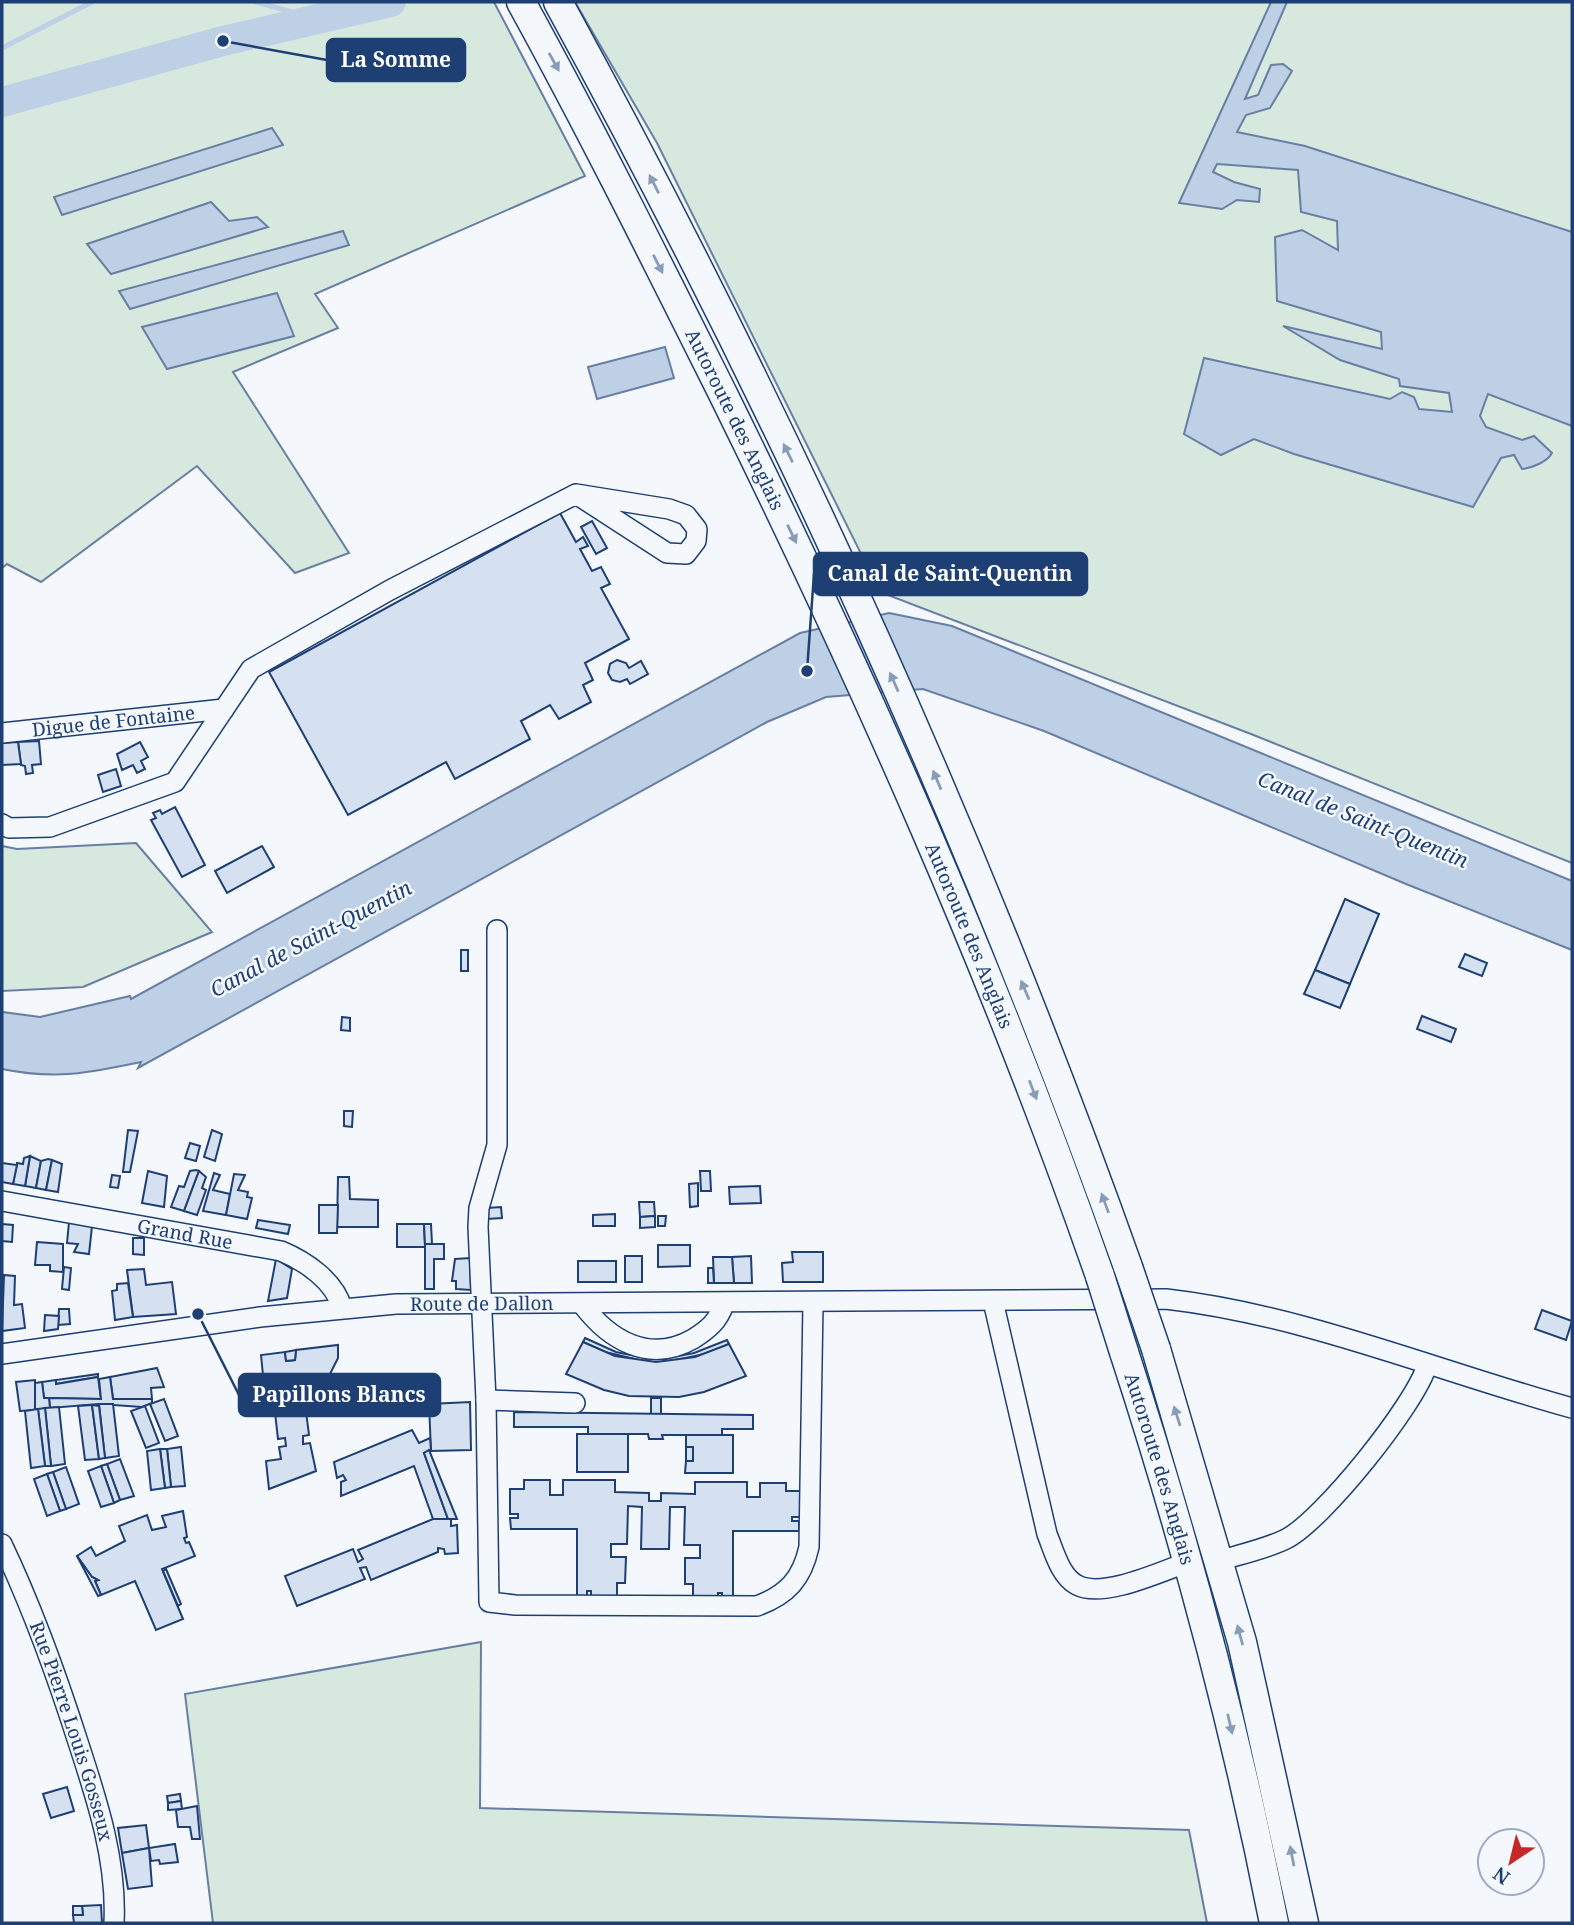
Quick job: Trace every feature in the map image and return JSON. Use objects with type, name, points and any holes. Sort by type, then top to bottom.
[{"type":"highway","name":"Autoroute des Anglais","points":[[521,2],[571,93],[808,567],[893,756],[1008,1026],[1100,1276],[1162,1466],[1215,1659],[1274,1923]]},
{"type":"highway","name":"Autoroute des Anglais","points":[[558,2],[718,308],[838,557],[922,744],[1034,1009],[1156,1349],[1219,1561],[1242,1642],[1304,1923]]},
{"type":"street","points":[[2,824],[9,828],[50,827],[175,782],[251,669],[390,590],[576,494],[669,509],[686,515],[697,529],[696,541],[686,554],[667,553],[576,494]]},
{"type":"street","name":"Digue de Fontaine","points":[[2,733],[224,709]]},
{"type":"street","points":[[497,930],[497,1144],[479,1208],[486,1400],[489,1602],[515,1605],[757,1606],[788,1590],[798,1579],[809,1547],[813,1303]]},
{"type":"street","name":"Grand Rue","points":[[2,1201],[281,1251],[301,1260],[322,1277],[340,1300],[342,1308]]},
{"type":"street","name":"Route de Dallon","points":[[2,1354],[342,1308],[482,1304],[1166,1299],[1228,1306],[1572,1408]]},
{"type":"street","points":[[993,1301],[1047,1534],[1061,1569],[1077,1585],[1099,1590],[1188,1562]]},
{"type":"street","points":[[582,1304],[596,1322],[617,1340],[639,1349],[664,1350],[707,1331],[718,1320],[724,1304]]},
{"type":"street","points":[[1219,1561],[1285,1540],[1308,1525],[1411,1402],[1427,1365]]},
{"type":"street","points":[[486,1400],[575,1402]]},
{"type":"street","name":"Rue Pierre Louis Gosseux","points":[[2,1544],[27,1596],[60,1683],[99,1807],[116,1891],[114,1923]]},
{"type":"shaded area","points":[[2,2],[494,2],[585,176],[315,294],[338,328],[233,372],[349,553],[295,573],[197,466],[41,582],[7,564],[2,568]]},
{"type":"shaded area","points":[[575,2],[1572,2],[1572,863],[1251,734],[880,592],[657,143]]},
{"type":"shaded area","points":[[136,843],[212,932],[83,987],[2,991],[2,846],[17,849]]},
{"type":"shaded area","points":[[481,1642],[480,1808],[1189,1830],[1207,1923],[213,1923],[185,1694]]},
{"type":"water","points":[[1271,2],[1287,2],[1245,99],[1258,95],[1271,65],[1283,64],[1292,71],[1270,108],[1246,115],[1237,132],[1305,146],[1572,232],[1572,426],[1488,394],[1480,416],[1486,427],[1522,440],[1534,436],[1552,453],[1539,464],[1522,469],[1514,455],[1501,458],[1473,507],[1294,454],[1254,439],[1221,455],[1184,434],[1204,358],[1390,399],[1402,392],[1414,397],[1419,409],[1452,412],[1449,393],[1400,386],[1399,379],[1340,360],[1283,326],[1382,349],[1381,332],[1277,301],[1275,237],[1302,230],[1338,250],[1337,221],[1301,212],[1298,170],[1217,164],[1213,172],[1234,182],[1260,189],[1259,202],[1237,200],[1222,209],[1179,203]]},
{"type":"water","points":[[272,128],[283,145],[62,215],[54,197]]},
{"type":"water","points":[[211,202],[229,221],[257,217],[268,227],[111,274],[87,244]]},
{"type":"water","points":[[343,231],[349,245],[130,309],[119,291]]},
{"type":"water","points":[[277,293],[294,336],[167,369],[142,327]]},
{"type":"water","points":[[665,347],[674,378],[597,399],[588,367]]},
{"type":"water","points":[[889,613],[952,626],[1572,881],[1572,950],[1406,884],[1044,731],[923,689],[826,697],[767,722],[138,1068],[141,1062],[56,1075],[2,1069],[2,1012],[40,1017],[130,996],[131,999],[800,633]]},
{"type":"building","points":[[560,513],[576,542],[583,537],[588,546],[580,549],[592,571],[601,567],[610,584],[601,588],[629,639],[585,663],[593,680],[583,685],[591,702],[559,719],[550,705],[521,721],[530,739],[455,779],[446,762],[348,815],[269,672]]},
{"type":"building","points":[[592,521],[607,548],[596,554],[581,527]]},
{"type":"building","points":[[617,660],[626,663],[629,668],[641,661],[648,674],[630,684],[627,679],[620,682],[612,680],[608,673],[610,664]]},
{"type":"building","points":[[39,741],[41,764],[32,765],[33,773],[26,774],[25,766],[21,765],[18,742]]},
{"type":"building","points":[[18,742],[21,764],[2,765],[2,743]]},
{"type":"building","points":[[140,742],[148,757],[141,761],[145,769],[137,773],[133,765],[122,770],[117,754]]},
{"type":"building","points":[[116,769],[121,786],[103,792],[98,775]]},
{"type":"building","points":[[175,807],[205,865],[182,877],[151,820],[156,818],[153,813],[160,810],[162,814]]},
{"type":"building","points":[[262,846],[274,867],[227,893],[215,871]]},
{"type":"building","points":[[1345,899],[1379,914],[1350,984],[1315,970]]},
{"type":"building","points":[[461,950],[468,950],[468,971],[461,971]]},
{"type":"building","points":[[1465,954],[1487,963],[1482,976],[1459,967]]},
{"type":"building","points":[[1315,970],[1350,984],[1340,1008],[1304,994]]},
{"type":"building","points":[[1422,1016],[1456,1029],[1451,1042],[1417,1029]]},
{"type":"building","points":[[342,1017],[350,1018],[350,1031],[341,1030]]},
{"type":"building","points":[[344,1111],[353,1111],[352,1127],[344,1126]]},
{"type":"building","points":[[128,1130],[138,1131],[130,1172],[123,1172]]},
{"type":"building","points":[[212,1130],[222,1134],[215,1161],[204,1157]]},
{"type":"building","points":[[190,1143],[200,1146],[196,1161],[185,1158]]},
{"type":"building","points":[[30,1156],[41,1161],[36,1188],[25,1186]]},
{"type":"building","points":[[30,1156],[25,1186],[13,1184],[17,1163],[23,1164],[24,1158]]},
{"type":"building","points":[[52,1160],[46,1190],[36,1188],[41,1161]]},
{"type":"building","points":[[52,1160],[62,1164],[58,1192],[46,1190]]},
{"type":"building","points":[[2,1163],[17,1165],[13,1184],[2,1182]]},
{"type":"building","points":[[148,1171],[167,1176],[164,1207],[142,1203]]},
{"type":"building","points":[[190,1171],[199,1171],[184,1211],[171,1207],[179,1186],[184,1187]]},
{"type":"building","points":[[199,1171],[206,1177],[202,1188],[206,1190],[197,1215],[184,1211]]},
{"type":"building","points":[[700,1171],[710,1171],[711,1191],[701,1191]]},
{"type":"building","points":[[214,1173],[220,1175],[213,1190],[230,1194],[226,1215],[203,1211]]},
{"type":"building","points":[[234,1174],[245,1175],[238,1190],[248,1192],[247,1197],[252,1198],[247,1219],[226,1215]]},
{"type":"building","points":[[112,1175],[120,1176],[118,1188],[110,1187]]},
{"type":"building","points":[[338,1177],[349,1177],[350,1199],[378,1200],[378,1227],[337,1227]]},
{"type":"building","points":[[698,1183],[698,1206],[690,1207],[689,1184]]},
{"type":"building","points":[[760,1186],[761,1203],[730,1204],[729,1187]]},
{"type":"building","points":[[639,1202],[654,1202],[655,1216],[640,1217]]},
{"type":"building","points":[[319,1205],[338,1205],[337,1233],[319,1233]]},
{"type":"building","points":[[501,1207],[502,1218],[487,1219],[487,1208]]},
{"type":"building","points":[[615,1214],[615,1226],[593,1226],[593,1215]]},
{"type":"building","points":[[655,1216],[655,1227],[640,1228],[640,1217]]},
{"type":"building","points":[[658,1216],[666,1216],[665,1226],[658,1226]]},
{"type":"building","points":[[258,1220],[290,1225],[288,1234],[256,1228]]},
{"type":"building","points":[[69,1222],[92,1226],[89,1254],[74,1252],[78,1244],[67,1243]]},
{"type":"building","points":[[2,1224],[13,1225],[12,1242],[2,1241]]},
{"type":"building","points":[[397,1224],[424,1224],[425,1247],[397,1247]]},
{"type":"building","points":[[424,1224],[431,1224],[432,1244],[425,1244]]},
{"type":"building","points":[[133,1238],[144,1238],[144,1255],[133,1254]]},
{"type":"building","points":[[37,1242],[63,1244],[63,1272],[50,1271],[50,1265],[35,1265]]},
{"type":"building","points":[[425,1244],[444,1244],[444,1259],[434,1259],[434,1289],[425,1289]]},
{"type":"building","points":[[658,1245],[690,1245],[690,1266],[658,1267]]},
{"type":"building","points":[[792,1252],[823,1252],[823,1282],[783,1282],[782,1263],[793,1262]]},
{"type":"building","points":[[625,1256],[642,1256],[642,1282],[625,1282]]},
{"type":"building","points":[[751,1256],[752,1283],[734,1283],[732,1257]]},
{"type":"building","points":[[713,1257],[732,1257],[734,1283],[714,1283]]},
{"type":"building","points":[[470,1258],[471,1290],[456,1289],[456,1281],[452,1281],[455,1259]]},
{"type":"building","points":[[276,1259],[292,1269],[287,1298],[268,1301]]},
{"type":"building","points":[[578,1261],[616,1261],[616,1282],[578,1282]]},
{"type":"building","points":[[64,1267],[71,1268],[69,1290],[62,1289]]},
{"type":"building","points":[[708,1268],[713,1268],[714,1283],[708,1283]]},
{"type":"building","points":[[144,1269],[146,1285],[172,1282],[176,1314],[133,1317],[127,1270]]},
{"type":"building","points":[[4,1275],[15,1276],[14,1305],[22,1304],[25,1328],[2,1331]]},
{"type":"building","points":[[128,1283],[133,1317],[115,1320],[112,1291],[117,1290],[117,1284]]},
{"type":"building","points":[[59,1309],[69,1309],[70,1324],[58,1325]]},
{"type":"building","points":[[1542,1310],[1572,1321],[1566,1340],[1535,1329]]},
{"type":"building","points":[[45,1315],[59,1316],[58,1329],[44,1331]]},
{"type":"building","points":[[585,1338],[616,1352],[646,1358],[647,1362],[605,1352],[583,1342]]},
{"type":"building","points":[[727,1340],[729,1344],[705,1354],[666,1362],[667,1358],[694,1353]]},
{"type":"building","points":[[583,1342],[615,1356],[656,1362],[695,1357],[729,1344],[746,1376],[704,1392],[679,1397],[629,1396],[604,1390],[566,1374]]},
{"type":"building","points":[[338,1345],[338,1358],[328,1378],[315,1386],[303,1388],[309,1435],[303,1436],[303,1444],[310,1443],[316,1471],[269,1489],[266,1461],[281,1459],[279,1447],[286,1446],[285,1438],[278,1439],[272,1386],[264,1385],[261,1355],[285,1352],[286,1361],[295,1360],[296,1350]]},
{"type":"building","points":[[296,1350],[295,1360],[286,1361],[285,1352]]},
{"type":"building","points":[[157,1368],[164,1387],[151,1388],[152,1399],[113,1399],[110,1377]]},
{"type":"building","points":[[98,1374],[98,1377],[56,1384],[56,1380]]},
{"type":"building","points":[[98,1377],[101,1399],[44,1398],[42,1382],[56,1380],[56,1384]]},
{"type":"building","points":[[110,1377],[113,1399],[152,1399],[152,1403],[142,1407],[99,1404],[50,1408],[49,1398],[101,1399],[99,1379]]},
{"type":"building","points":[[35,1380],[35,1410],[20,1411],[16,1382]]},
{"type":"building","points":[[42,1382],[44,1398],[49,1398],[50,1408],[35,1410],[35,1383]]},
{"type":"building","points":[[651,1398],[661,1398],[661,1414],[651,1414]]},
{"type":"building","points":[[164,1399],[178,1436],[165,1441],[150,1404]]},
{"type":"building","points":[[470,1402],[471,1450],[431,1451],[429,1404]]},
{"type":"building","points":[[99,1404],[113,1404],[119,1456],[105,1458]]},
{"type":"building","points":[[92,1405],[99,1459],[85,1460],[78,1406]]},
{"type":"building","points":[[92,1405],[99,1406],[105,1458],[99,1459]]},
{"type":"building","points":[[145,1406],[159,1443],[146,1448],[131,1411]]},
{"type":"building","points":[[59,1407],[65,1464],[51,1466],[45,1408]]},
{"type":"building","points":[[45,1408],[51,1466],[45,1466],[38,1409]]},
{"type":"building","points":[[38,1409],[45,1466],[31,1468],[25,1411]]},
{"type":"building","points":[[514,1412],[753,1415],[753,1429],[722,1429],[722,1435],[662,1435],[663,1439],[649,1439],[648,1434],[588,1434],[588,1427],[514,1427]]},
{"type":"building","points":[[412,1430],[419,1443],[430,1438],[431,1450],[424,1453],[448,1519],[433,1519],[414,1466],[341,1496],[341,1482],[346,1480],[343,1475],[337,1478],[334,1462]]},
{"type":"building","points":[[577,1434],[628,1434],[628,1472],[577,1472]]},
{"type":"building","points":[[686,1435],[733,1435],[733,1473],[685,1473],[686,1461],[693,1461],[693,1447],[686,1447]]},
{"type":"building","points":[[181,1447],[185,1486],[171,1487],[167,1449]]},
{"type":"building","points":[[686,1447],[693,1447],[693,1461],[686,1461]]},
{"type":"building","points":[[160,1449],[167,1449],[171,1487],[165,1488]]},
{"type":"building","points":[[160,1449],[165,1488],[151,1490],[147,1451]]},
{"type":"building","points":[[429,1450],[457,1519],[448,1519],[424,1453]]},
{"type":"building","points":[[120,1459],[134,1496],[120,1500],[107,1464]]},
{"type":"building","points":[[107,1464],[120,1500],[114,1503],[101,1466]]},
{"type":"building","points":[[101,1466],[114,1503],[101,1507],[88,1471]]},
{"type":"building","points":[[66,1467],[79,1504],[66,1509],[53,1472]]},
{"type":"building","points":[[53,1472],[66,1509],[60,1511],[47,1474]]},
{"type":"building","points":[[47,1474],[60,1511],[47,1516],[34,1479]]},
{"type":"building","points":[[524,1480],[550,1480],[550,1495],[563,1495],[563,1480],[615,1480],[615,1492],[649,1493],[649,1501],[661,1501],[661,1493],[695,1494],[695,1482],[747,1482],[747,1497],[760,1497],[760,1483],[786,1483],[786,1491],[800,1491],[800,1517],[792,1517],[792,1521],[799,1521],[799,1531],[733,1531],[733,1598],[722,1598],[722,1593],[718,1593],[718,1599],[693,1598],[693,1584],[685,1584],[685,1558],[700,1558],[700,1545],[684,1545],[685,1507],[670,1507],[669,1549],[641,1549],[642,1507],[628,1506],[627,1544],[611,1544],[611,1557],[626,1557],[625,1583],[617,1583],[617,1597],[591,1596],[591,1591],[587,1591],[587,1596],[577,1596],[577,1529],[511,1529],[510,1518],[518,1518],[518,1514],[510,1514],[510,1489],[524,1489]]},
{"type":"building","points":[[183,1511],[187,1537],[184,1538],[186,1543],[189,1542],[195,1556],[162,1569],[183,1619],[156,1630],[135,1581],[101,1595],[95,1581],[98,1580],[92,1577],[77,1556],[91,1547],[96,1556],[125,1541],[119,1526],[147,1515],[152,1530],[166,1527],[162,1516]]},
{"type":"building","points":[[433,1519],[451,1519],[451,1526],[457,1525],[458,1553],[445,1554],[444,1549],[438,1548],[438,1552],[371,1580],[366,1567],[360,1568],[365,1579],[297,1606],[285,1576],[353,1549],[358,1562],[363,1559],[358,1550]]},
{"type":"building","points":[[77,1556],[92,1577],[98,1580],[95,1581],[101,1595],[98,1596]]},
{"type":"building","points":[[166,1569],[181,1604],[178,1606],[163,1571]]},
{"type":"building","points":[[67,1787],[74,1811],[51,1818],[43,1794]]},
{"type":"building","points":[[180,1794],[181,1801],[168,1803],[167,1796]]},
{"type":"building","points":[[181,1801],[182,1809],[168,1810],[168,1803]]},
{"type":"building","points":[[197,1806],[200,1839],[192,1839],[190,1827],[178,1827],[176,1810]]},
{"type":"building","points":[[146,1825],[149,1848],[122,1853],[118,1828]]},
{"type":"building","points":[[175,1844],[178,1862],[160,1864],[159,1860],[151,1861],[149,1848]]},
{"type":"building","points":[[149,1848],[152,1886],[128,1889],[122,1853]]},
{"type":"building","points":[[101,1905],[102,1923],[74,1923],[73,1915],[83,1915],[82,1906]]},
{"type":"building","points":[[73,1906],[82,1906],[83,1915],[73,1915]]},
{"type":"waterway","points":[[2,48],[92,2]]},
{"type":"waterway","points":[[256,2],[317,19]]},
{"type":"waterway","points":[[2,102],[223,41],[391,2]]},
{"type":"place","name":"La Somme","points":[[223,41]]},
{"type":"place","name":"Canal de Saint-Quentin","points":[[807,671]]},
{"type":"place","name":"Papillons Blancs","points":[[198,1314]]}]
